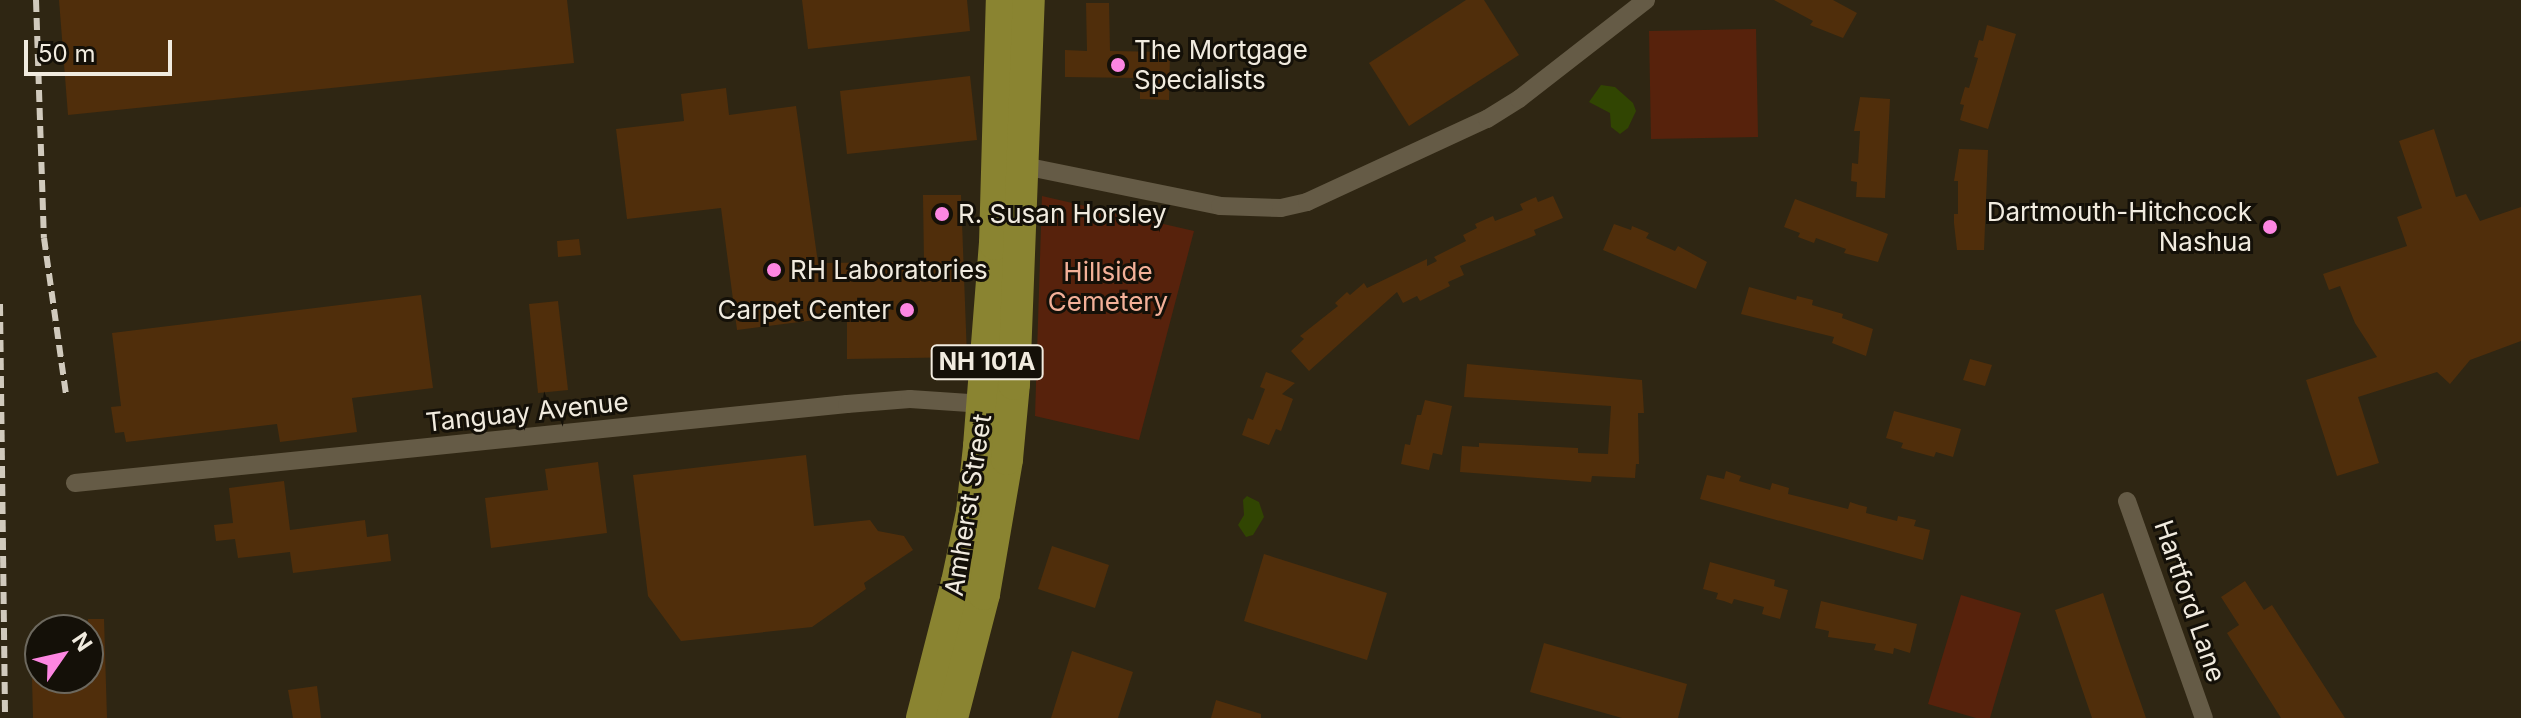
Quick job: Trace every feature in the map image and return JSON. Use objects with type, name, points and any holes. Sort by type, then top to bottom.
[{"type":"highway","name":"Amherst Street","points":[[922,718],[972,512],[984,404],[995,244],[1002,0]]},
{"type":"highway","name":"Amherst Street","points":[[952,718],[984,594],[1007,459],[1014,384],[1029,0]]},
{"type":"street","points":[[1024,166],[1220,206],[1273,208],[1307,202],[1487,119],[1519,99],[1646,0]]},
{"type":"street","name":"Tanguay Avenue","points":[[75,483],[847,404],[910,399],[984,404]]},
{"type":"street","name":"Hartford Lane","points":[[2127,501],[2204,718]]},
{"type":"green space","points":[[1756,29],[1758,137],[1651,139],[1649,31]]},
{"type":"green space","name":"Hillside Cemetery","points":[[1042,196],[1194,231],[1139,440],[1035,416]]},
{"type":"green space","points":[[1961,595],[2021,613],[1990,718],[1976,718],[1928,704]]},
{"type":"shaded area","points":[[1601,85],[1615,87],[1633,103],[1636,111],[1628,128],[1620,134],[1611,127],[1610,113],[1589,102]]},
{"type":"shaded area","points":[[1247,496],[1259,502],[1264,517],[1253,535],[1246,537],[1238,525],[1244,515],[1243,500]]},
{"type":"building","points":[[59,0],[567,0],[574,63],[68,115]]},
{"type":"building","points":[[802,0],[967,0],[970,31],[808,49]]},
{"type":"building","points":[[1466,0],[1484,0],[1519,55],[1409,126],[1369,63]]},
{"type":"building","points":[[1774,0],[1833,0],[1857,13],[1843,38],[1810,25],[1813,21]]},
{"type":"building","name":"The Mortgage Specialists","points":[[1086,3],[1109,3],[1110,51],[1170,52],[1169,100],[1140,99],[1140,78],[1065,77],[1065,50],[1087,51]]},
{"type":"building","points":[[1987,25],[2016,34],[1988,129],[1960,120],[1964,105],[1960,104],[1965,87],[1969,88],[1978,58],[1974,57]]},
{"type":"building","points":[[970,76],[977,140],[847,154],[840,91]]},
{"type":"building","points":[[726,88],[729,115],[796,106],[818,263],[924,262],[923,195],[961,195],[967,357],[847,359],[847,316],[737,330],[721,208],[627,219],[616,129],[684,121],[681,94]]},
{"type":"building","points":[[1860,97],[1890,99],[1885,198],[1856,197],[1857,182],[1851,181],[1852,163],[1858,164],[1860,131],[1854,131]]},
{"type":"building","points":[[2434,129],[2456,197],[2466,194],[2480,221],[2521,207],[2521,341],[2470,360],[2450,384],[2437,372],[2358,397],[2379,463],[2337,476],[2306,380],[2377,357],[2355,323],[2340,286],[2329,290],[2323,274],[2407,246],[2397,217],[2422,208],[2399,141]]},
{"type":"building","points":[[1959,149],[1988,150],[1984,250],[1957,250],[1954,214],[1958,214],[1958,181],[1954,181]]},
{"type":"building","points":[[1553,196],[1563,218],[1534,230],[1536,235],[1460,266],[1464,275],[1420,301],[1417,296],[1403,303],[1397,292],[1309,371],[1291,351],[1304,339],[1300,336],[1338,306],[1335,303],[1347,292],[1350,295],[1364,283],[1367,288],[1427,259],[1427,266],[1437,261],[1434,257],[1466,241],[1463,235],[1477,228],[1475,224],[1493,216],[1495,221],[1523,210],[1520,204],[1536,197],[1538,202]]},
{"type":"building","points":[[1795,199],[1888,234],[1878,262],[1844,253],[1846,249],[1816,238],[1814,243],[1784,227]]},
{"type":"building","points":[[1614,224],[1631,230],[1632,226],[1649,233],[1646,238],[1675,251],[1678,246],[1707,262],[1696,289],[1603,250]]},
{"type":"building","points":[[579,239],[581,255],[558,257],[557,241]]},
{"type":"building","points":[[1749,287],[1796,300],[1797,296],[1813,300],[1812,305],[1843,314],[1842,318],[1873,329],[1866,356],[1832,343],[1834,337],[1741,314]]},
{"type":"building","points":[[421,295],[433,388],[352,398],[357,432],[280,442],[277,424],[126,442],[124,432],[115,433],[111,407],[121,406],[112,333]]},
{"type":"building","points":[[558,301],[568,390],[538,393],[529,304]]},
{"type":"building","points":[[1970,359],[1992,365],[1985,386],[1963,380]]},
{"type":"building","points":[[1467,364],[1642,380],[1644,413],[1638,413],[1639,464],[1636,464],[1635,478],[1592,476],[1591,482],[1460,472],[1462,446],[1479,447],[1479,443],[1578,448],[1578,453],[1608,454],[1611,406],[1464,397]]},
{"type":"building","points":[[1266,372],[1295,383],[1282,394],[1293,399],[1281,431],[1276,429],[1269,445],[1242,435],[1248,418],[1253,420],[1265,389],[1260,387]]},
{"type":"building","points":[[1425,400],[1452,406],[1442,455],[1433,453],[1429,470],[1401,464],[1405,444],[1410,445],[1417,415],[1421,415]]},
{"type":"building","points":[[1894,411],[1961,429],[1953,457],[1936,452],[1934,457],[1901,448],[1903,443],[1886,438]]},
{"type":"building","points":[[806,455],[814,526],[870,520],[878,531],[904,536],[913,550],[864,583],[866,589],[812,627],[681,641],[648,596],[633,475]]},
{"type":"building","points":[[598,462],[607,533],[491,548],[485,498],[548,490],[545,469]]},
{"type":"building","points":[[1726,471],[1741,476],[1739,481],[1770,490],[1772,483],[1789,488],[1788,494],[1848,509],[1850,502],[1867,507],[1866,513],[1897,521],[1898,516],[1916,520],[1914,526],[1930,530],[1923,560],[1700,499],[1707,475],[1724,479]]},
{"type":"building","points":[[284,481],[290,530],[365,520],[367,537],[388,534],[391,561],[293,573],[290,552],[238,558],[235,539],[216,541],[214,525],[233,523],[229,488]]},
{"type":"building","points":[[1052,546],[1109,565],[1095,608],[1038,589]]},
{"type":"building","points":[[1264,554],[1387,593],[1367,660],[1244,621]]},
{"type":"building","points":[[1710,562],[1775,580],[1774,586],[1788,590],[1780,619],[1762,614],[1764,607],[1734,599],[1732,604],[1716,599],[1718,593],[1703,589]]},
{"type":"building","points":[[2245,581],[2264,610],[2272,605],[2345,718],[2281,718],[2227,633],[2239,625],[2221,597]]},
{"type":"building","points":[[2103,593],[2146,718],[2092,718],[2055,610]]},
{"type":"building","points":[[1821,601],[1917,624],[1910,653],[1894,648],[1893,654],[1874,650],[1876,644],[1828,637],[1829,631],[1815,628]]},
{"type":"building","points":[[104,619],[107,718],[33,718],[32,694],[104,694]]},
{"type":"building","points":[[1544,643],[1687,684],[1678,718],[1622,718],[1530,692]]},
{"type":"building","points":[[1072,651],[1133,672],[1118,718],[1051,718]]},
{"type":"building","points":[[317,686],[321,718],[293,718],[288,690]]},
{"type":"building","points":[[1216,700],[1261,714],[1261,718],[1211,718]]},
{"type":"railway","points":[[36,0],[44,238],[66,395]]},
{"type":"railway","points":[[0,304],[5,718]]},
{"type":"place","name":"The Mortgage Specialists","points":[[1118,65]]},
{"type":"place","name":"R. Susan Horsley","points":[[942,214]]},
{"type":"place","name":"Dartmouth-Hitchcock Nashua","points":[[2270,227]]},
{"type":"place","name":"RH Laboratories","points":[[774,270]]},
{"type":"place","name":"Carpet Center","points":[[907,310]]}]
